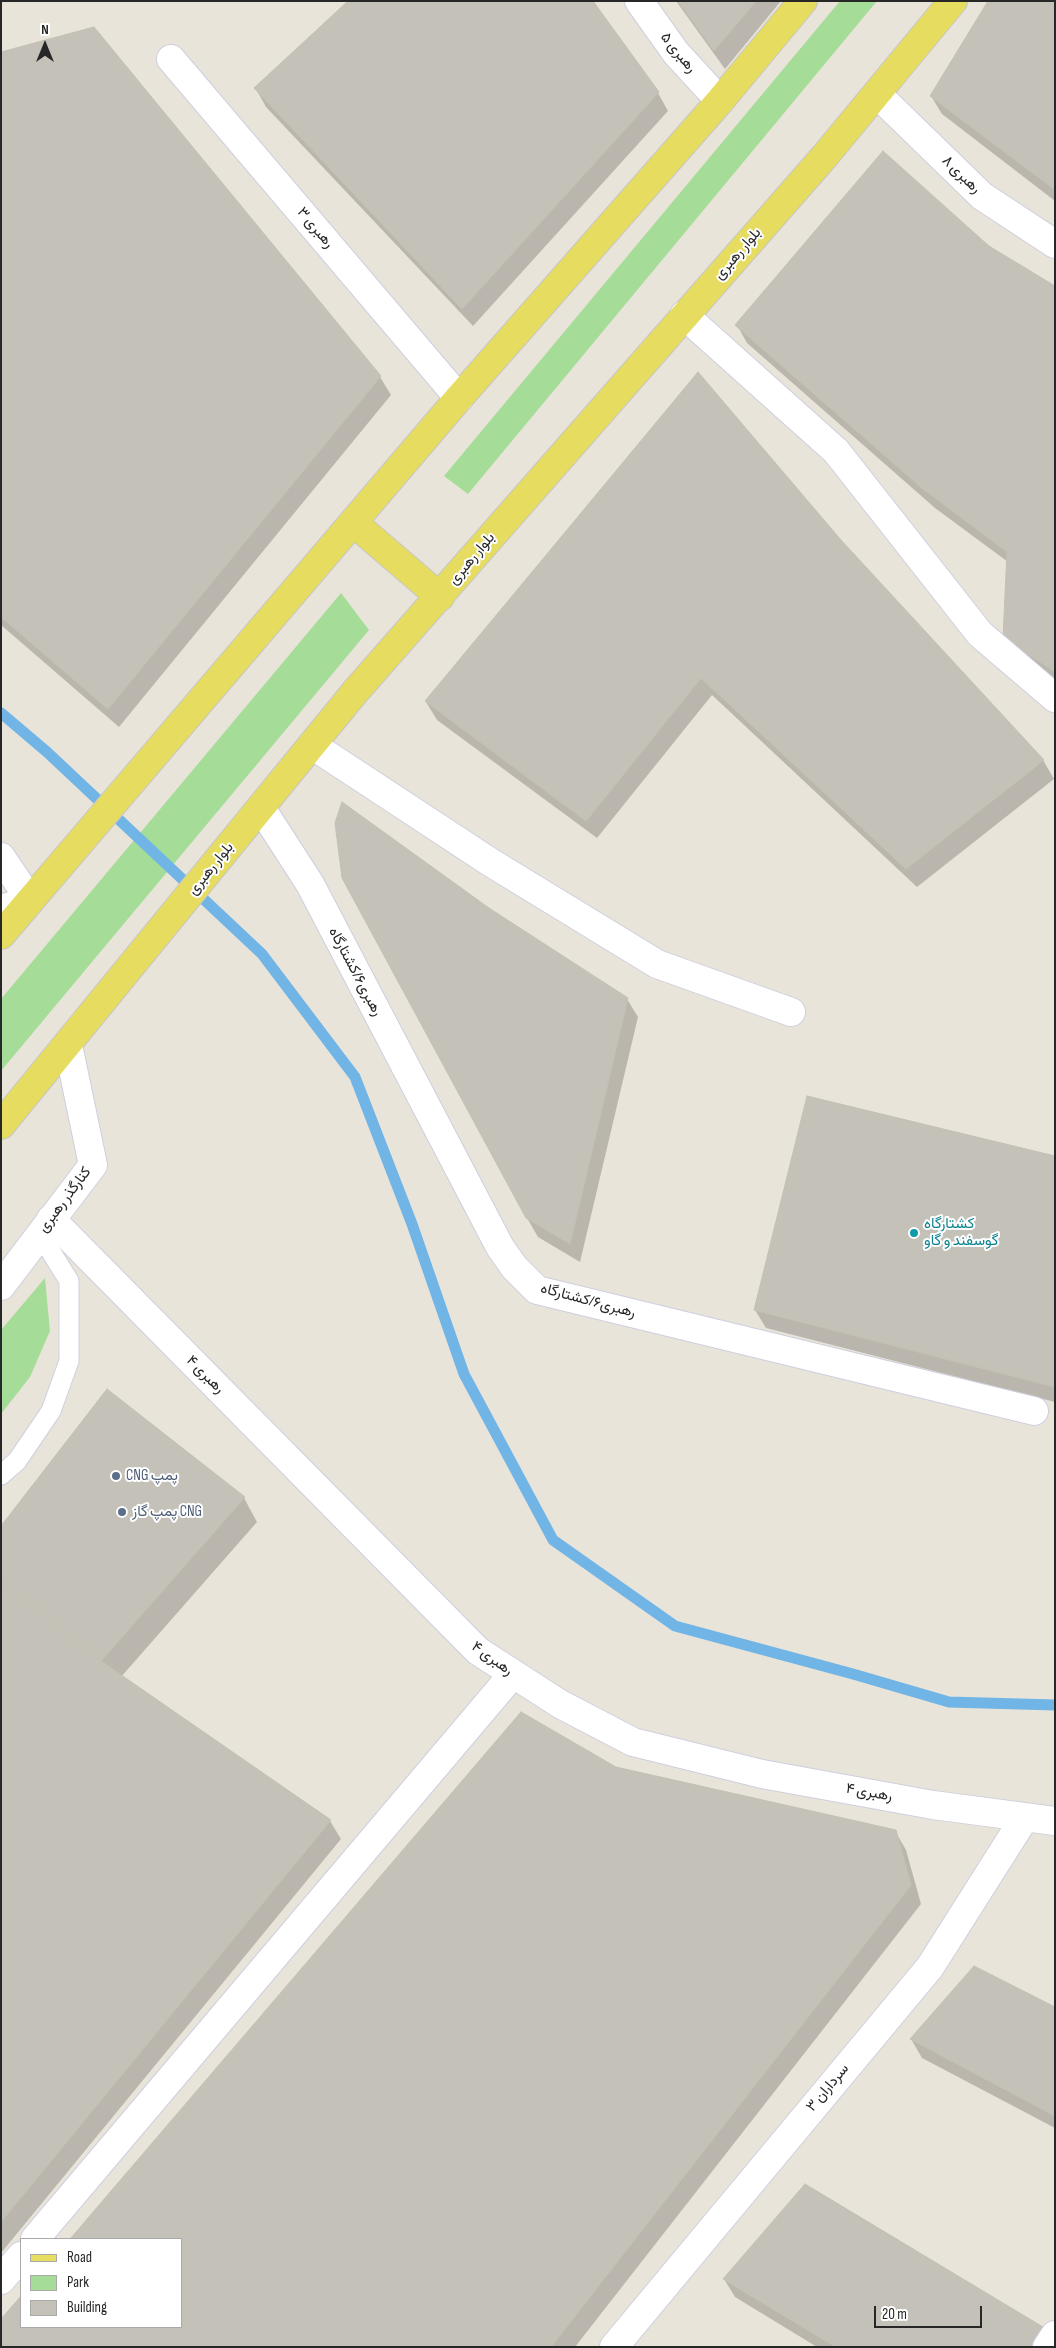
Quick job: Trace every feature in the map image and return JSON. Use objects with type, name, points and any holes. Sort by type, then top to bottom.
[{"type":"main road","points":[[1,935],[121,798],[459,398],[720,101],[803,1]]},
{"type":"main road","name":"بلوار رهبری","points":[[1,1125],[355,692],[440,597],[877,94],[954,1]]},
{"type":"main road","points":[[354,523],[440,597]]},
{"type":"street","name":"رهبری ۵","points":[[639,1],[676,53],[720,101]]},
{"type":"street","name":"رهبری ۳","points":[[171,59],[459,398]]},
{"type":"street","name":"رهبری ۸","points":[[877,94],[982,196],[1055,244]]},
{"type":"street","points":[[684,315],[836,451],[980,634],[1055,698]]},
{"type":"street","points":[[312,745],[490,862],[657,964],[791,1012]]},
{"type":"street","name":"رهبری۶/کشتارگاه","points":[[257,813],[310,884],[500,1247],[514,1267],[537,1290],[1034,1411]]},
{"type":"street","points":[[1,857],[30,900],[1,909]]},
{"type":"street","name":"کنارگذر رهبری","points":[[1,1286],[93,1165],[68,1045]]},
{"type":"street","name":"رهبری ۴","points":[[46,1226],[478,1651],[560,1704],[633,1742],[762,1774],[934,1805],[1055,1821]]},
{"type":"street","points":[[36,2238],[513,1674]]},
{"type":"street","name":"سرداران ۳","points":[[614,2347],[930,1967],[1025,1817]]},
{"type":"street","points":[[1,2280],[20,2257]]},
{"type":"street","points":[[1047,2347],[1055,2335]]},
{"type":"lane","points":[[1,1475],[17,1461],[52,1411],[69,1361],[69,1281],[46,1226]]},
{"type":"green space","points":[[840,1],[877,1],[468,494],[444,476]]},
{"type":"green space","points":[[341,593],[369,630],[1,1071],[1,999]]},
{"type":"green space","points":[[45,1278],[50,1331],[30,1377],[1,1414],[1,1330]]},
{"type":"building","points":[[348,1],[593,1],[659,92],[462,309],[254,88]]},
{"type":"building","points":[[678,1],[756,1],[714,51]]},
{"type":"building","points":[[988,1],[1055,1],[1055,190],[930,96]]},
{"type":"building","points":[[94,27],[381,376],[108,709],[1,617],[1,52]]},
{"type":"building","points":[[883,151],[989,246],[1055,286],[1055,672],[1003,638],[1007,552],[923,489],[735,325]]},
{"type":"building","points":[[698,372],[841,540],[1044,760],[906,869],[701,678],[586,821],[425,701]]},
{"type":"building","points":[[342,802],[489,908],[628,998],[570,1244],[526,1218],[342,878],[335,823]]},
{"type":"building","name":"کشتارگاه گوسفند و گاو","points":[[807,1096],[1055,1156],[1055,1387],[754,1310]]},
{"type":"building","name":"پمپ گاز CNG","points":[[107,1389],[245,1497],[101,1661],[1,1581],[1,1526]]},
{"type":"building","points":[[1,1581],[101,1661],[331,1820],[1,2222]]},
{"type":"building","points":[[521,1712],[616,1767],[896,1830],[911,1885],[551,2347],[1,2347],[1,2319],[20,2297],[20,2328],[182,2328],[182,2238],[71,2238]]},
{"type":"building","points":[[974,1966],[1055,2007],[1055,2116],[910,2039]]},
{"type":"building","points":[[805,2184],[1048,2330],[1036,2347],[836,2347],[723,2279]]},
{"type":"waterway","points":[[1,713],[47,752],[262,954],[355,1077],[412,1224],[464,1374],[553,1540],[675,1626],[949,1702],[1055,1705]]},
{"type":"place","name":"کشتارگاه گوسفند و گاو","points":[[914,1233]]},
{"type":"place","name":"CNG پمپ","points":[[116,1476]]},
{"type":"place","name":"پمپ گاز CNG","points":[[122,1512]]}]
